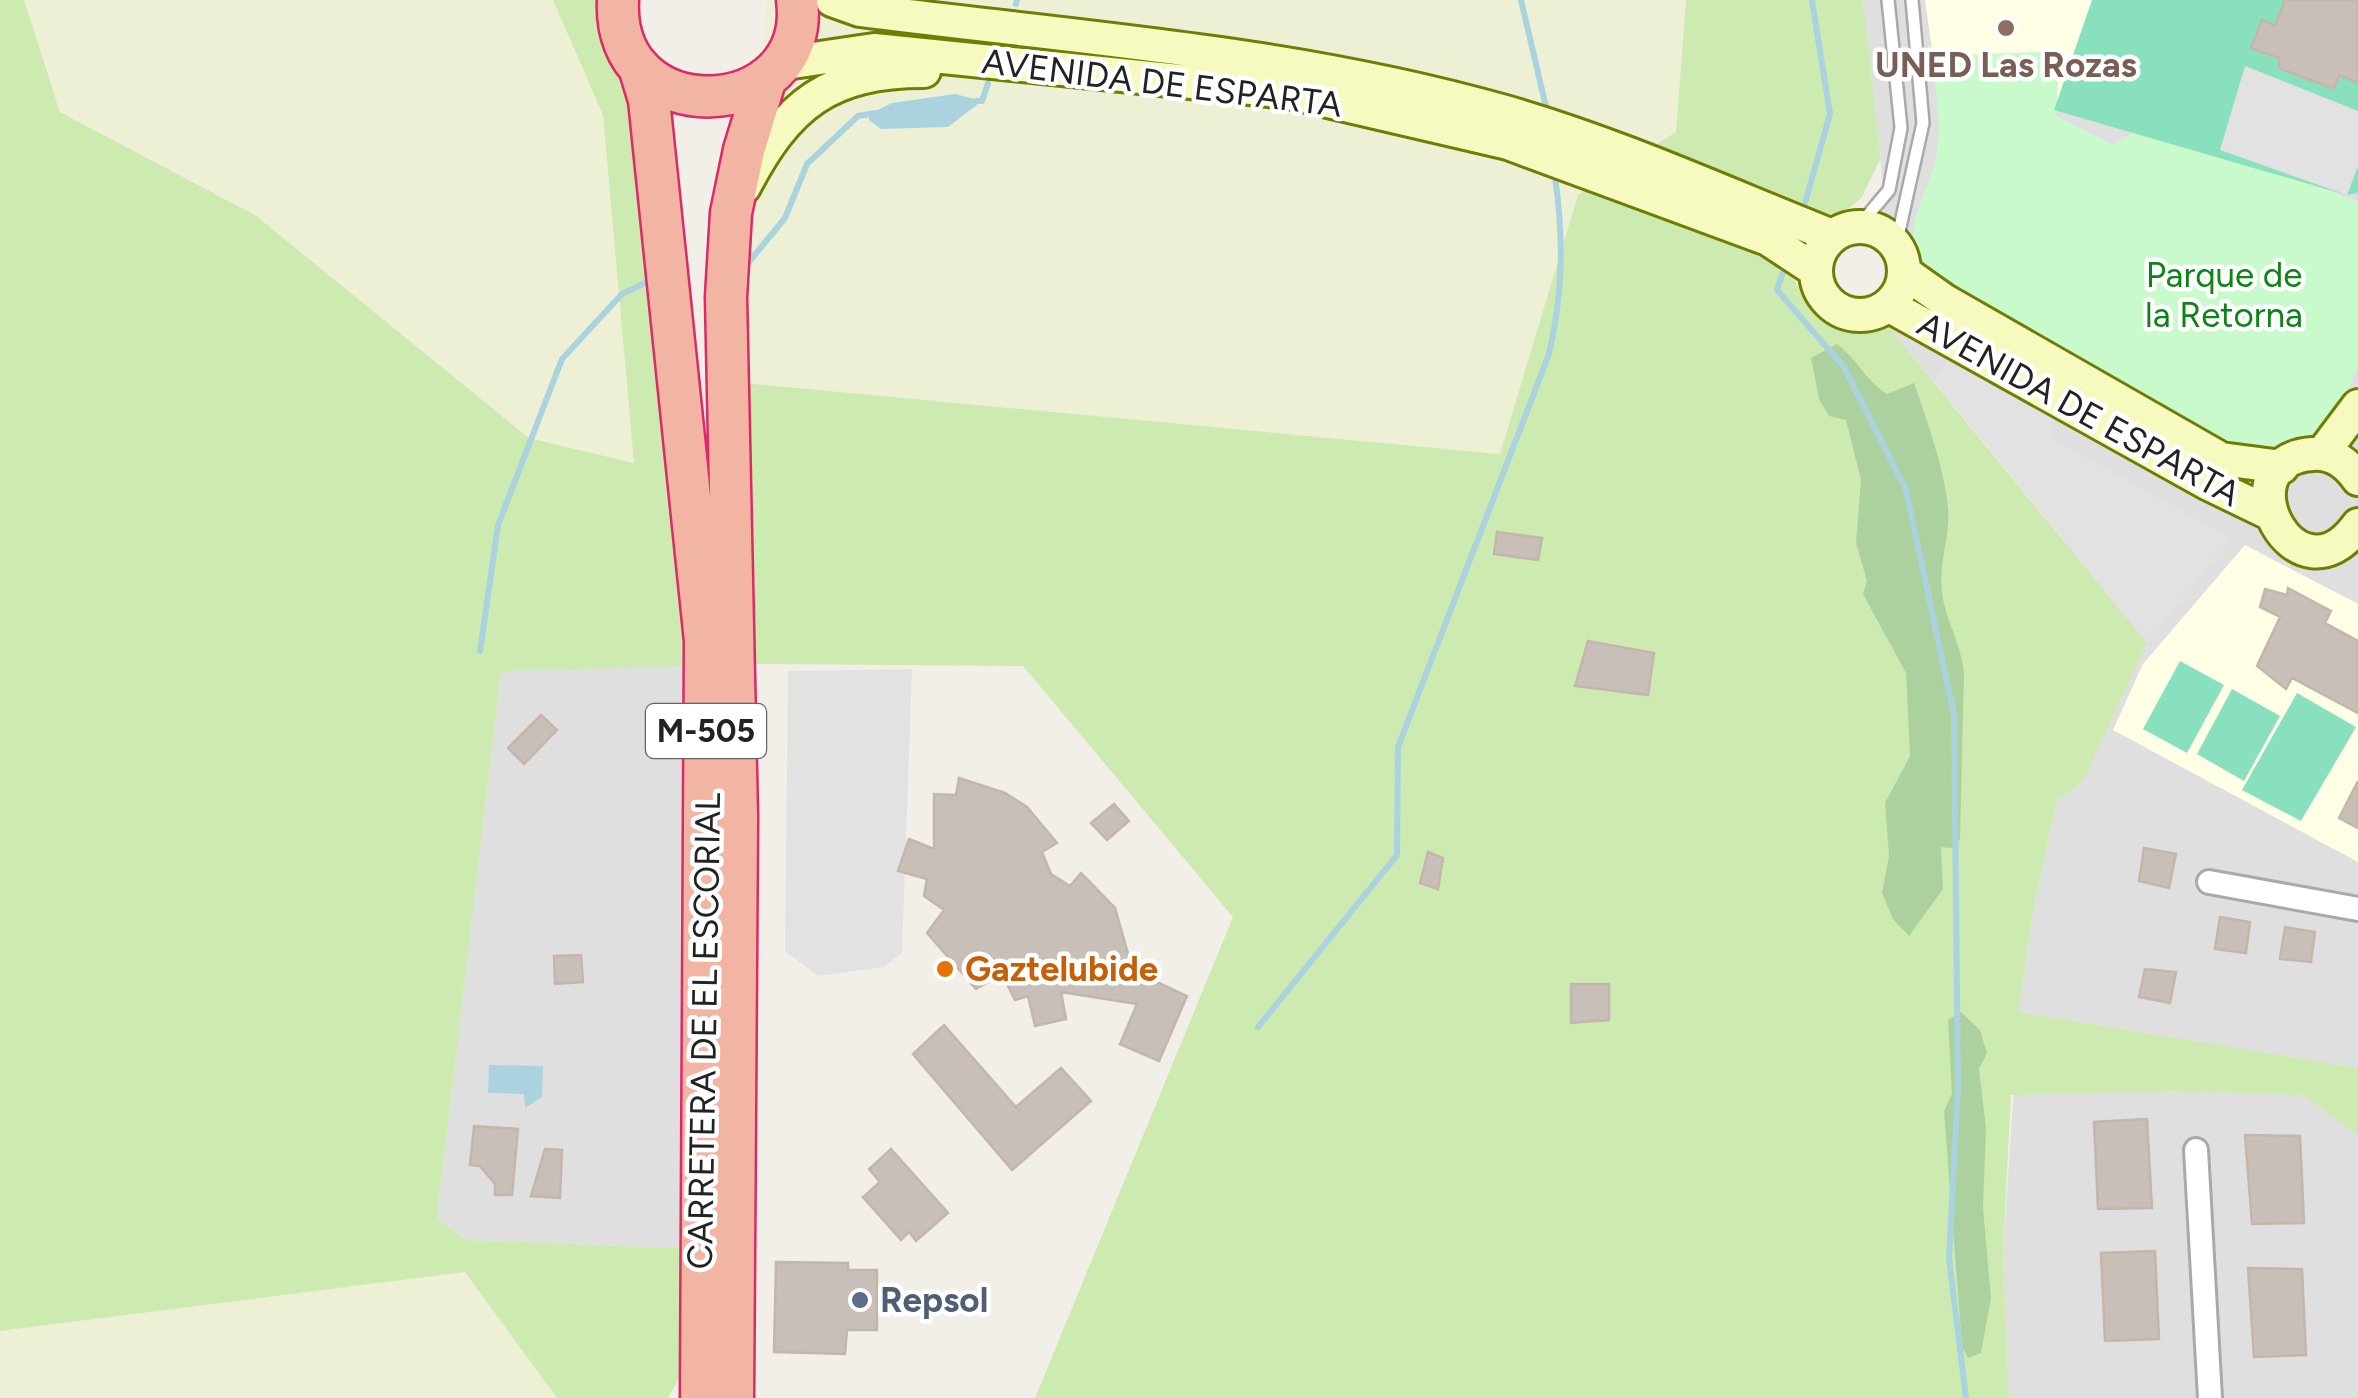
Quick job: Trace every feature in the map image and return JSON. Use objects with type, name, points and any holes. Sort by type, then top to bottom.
[{"type":"highway","name":"M-505","points":[[618,0],[623,34],[639,68]]},
{"type":"highway","name":"M-505","points":[[773,71],[793,39],[797,0]]},
{"type":"highway","points":[[639,68],[661,86],[687,96],[715,99],[742,92],[773,71]]},
{"type":"highway","name":"CARRETERA DE EL ESCORIAL","points":[[639,68],[648,100],[705,641],[701,1398]]},
{"type":"highway","name":"CARRETERA DE EL ESCORIAL","points":[[733,1398],[737,817],[726,297],[732,213],[744,150],[773,71]]},
{"type":"main road","name":"AVENIDA DE ESPARTA","points":[[832,0],[860,10],[1237,54],[1373,79],[1508,112],[1845,232]]},
{"type":"main road","name":"AVENIDA DE ESPARTA","points":[[773,71],[874,50],[1289,92],[1508,143],[1648,191],[1768,239],[1815,270]]},
{"type":"main road","points":[[732,213],[780,127],[802,105],[846,80],[904,71],[1099,71]]},
{"type":"main road","points":[[1845,232],[1885,235],[1900,258],[1900,290],[1888,305],[1866,315],[1843,312],[1824,298],[1815,270],[1820,251],[1845,232]]},
{"type":"main road","name":"AVENIDA DE ESPARTA","points":[[1900,258],[1945,301],[2221,459],[2282,467]]},
{"type":"main road","name":"AVENIDA DE ESPARTA","points":[[1888,305],[2206,483],[2269,512]]},
{"type":"main road","points":[[2322,454],[2358,406]]},
{"type":"main road","points":[[2352,539],[2310,550],[2296,546],[2284,538],[2269,512],[2268,496],[2282,467],[2308,454],[2337,458],[2358,480]]},
{"type":"street","points":[[2209,882],[2358,909]]},
{"type":"street","points":[[2196,1150],[2210,1398]]},
{"type":"lane","points":[[1845,232],[1889,190],[1901,128],[1888,0]]},
{"type":"lane","points":[[1900,258],[1923,123],[1912,0]]},
{"type":"shaded area","points":[[24,0],[553,0],[603,115],[635,463],[530,438],[255,215],[60,111]]},
{"type":"shaded area","points":[[766,0],[1686,0],[1676,132],[1578,195],[1500,454],[744,383]]},
{"type":"shaded area","points":[[1863,0],[2358,0],[2358,1398],[2009,1398],[2003,1251],[2019,1012],[2032,916],[2057,800],[2082,783],[2065,540],[1888,326],[1881,159]]},
{"type":"shaded area","name":"UNED Las Rozas","points":[[1925,0],[2093,0],[2058,100],[1935,70]]},
{"type":"shaded area","points":[[2245,66],[2358,111],[2358,166],[2347,195],[2220,150]]},
{"type":"shaded area","points":[[1956,352],[2060,415],[2048,436],[2231,538],[2147,643],[1934,381]]},
{"type":"shaded area","points":[[2245,545],[2358,604],[2358,862],[2113,730],[2143,664]]},
{"type":"shaded area","points":[[705,666],[702,1229],[675,1248],[466,1240],[437,1218],[501,670]]},
{"type":"shaded area","points":[[912,669],[902,953],[884,967],[818,976],[785,951],[788,671]]},
{"type":"shaded area","points":[[466,1272],[557,1398],[0,1398],[0,1331]]},
{"type":"green space","points":[[0,0],[24,0],[60,112],[255,215],[529,438],[634,463],[603,115],[553,0],[618,0],[705,666],[501,671],[437,1218],[466,1240],[675,1248],[702,1229],[687,1364],[668,1398],[557,1398],[465,1272],[0,1331]]},
{"type":"green space","points":[[1686,0],[1863,0],[1881,158],[1862,197],[1844,213],[1817,215],[1794,279],[1812,306],[1831,322],[1855,328],[1888,326],[2147,643],[2082,783],[2057,800],[2032,916],[2019,1012],[2358,1068],[2358,1135],[2303,1095],[2170,1091],[2011,1095],[2003,1250],[2009,1398],[1035,1398],[1233,917],[1023,666],[747,664],[744,383],[1500,454],[1578,195],[1676,132]]},
{"type":"green space","points":[[2092,0],[2358,0],[2358,193],[2347,195],[2054,110]]},
{"type":"green space","name":"Parque de la Retorna","points":[[2060,51],[2056,116],[2114,145],[2144,126],[2358,201],[2358,367],[2333,423],[2291,447],[2233,451],[1945,288],[1926,268],[1914,234],[1938,141],[1933,56]]},
{"type":"green space","points":[[1837,344],[1887,394],[1914,383],[1946,493],[1948,525],[1942,593],[1964,674],[1960,839],[1953,848],[1941,847],[1943,889],[1909,936],[1893,919],[1882,893],[1889,856],[1885,803],[1910,756],[1906,673],[1863,594],[1867,581],[1856,543],[1861,480],[1846,420],[1829,416],[1819,399],[1811,358]]},
{"type":"green space","points":[[2180,661],[2224,685],[2187,753],[2143,729]]},
{"type":"green space","points":[[2232,689],[2280,716],[2244,781],[2197,754]]},
{"type":"green space","points":[[2297,693],[2356,727],[2301,821],[2242,790]]},
{"type":"green space","points":[[1961,1012],[1980,1030],[1987,1053],[1979,1069],[1986,1129],[1983,1208],[1991,1298],[1981,1353],[1968,1358],[1962,1346],[1944,1111],[1952,1094],[1948,1020]]},
{"type":"water","points":[[955,94],[982,101],[948,127],[881,129],[869,120],[869,114],[892,103]]},
{"type":"water","points":[[489,1065],[543,1066],[542,1097],[525,1108],[524,1094],[488,1093]]},
{"type":"building","points":[[2285,0],[2358,0],[2358,83],[2339,75],[2334,89],[2279,68],[2279,58],[2251,48],[2262,20],[2275,26]]},
{"type":"building","points":[[1497,532],[1542,538],[1538,560],[1494,554]]},
{"type":"building","points":[[2288,588],[2331,611],[2325,623],[2358,641],[2358,713],[2292,678],[2286,689],[2257,666],[2280,617],[2260,607],[2265,589],[2287,595]]},
{"type":"building","points":[[1588,641],[1654,653],[1648,695],[1575,686]]},
{"type":"building","points":[[541,715],[557,730],[524,764],[508,748]]},
{"type":"building","points":[[959,778],[1005,793],[1027,807],[1057,843],[1042,852],[1051,874],[1070,886],[1081,873],[1115,908],[1133,971],[1187,996],[1159,1061],[1120,1044],[1137,1004],[1061,992],[1066,1019],[1035,1026],[1028,996],[1015,1000],[1002,974],[976,989],[927,933],[944,910],[924,896],[927,879],[898,871],[909,839],[934,849],[934,794],[956,795]]},
{"type":"building","points":[[2358,781],[2358,828],[2339,818]]},
{"type":"building","points":[[1114,804],[1129,821],[1107,840],[1091,823]]},
{"type":"building","points":[[2144,848],[2176,854],[2169,888],[2139,881]]},
{"type":"building","points":[[1428,852],[1443,858],[1438,889],[1420,883]]},
{"type":"building","points":[[2220,917],[2250,922],[2246,953],[2215,949]]},
{"type":"building","points":[[2285,927],[2315,932],[2311,962],[2280,959]]},
{"type":"building","points":[[581,955],[583,982],[555,984],[554,956]]},
{"type":"building","points":[[2145,969],[2176,972],[2170,1003],[2139,997]]},
{"type":"building","points":[[1571,984],[1609,984],[1609,1020],[1571,1023]]},
{"type":"building","points":[[944,1025],[1016,1107],[1061,1068],[1091,1101],[1012,1170],[913,1054]]},
{"type":"building","points":[[2147,1119],[2152,1208],[2098,1209],[2094,1122]]},
{"type":"building","points":[[474,1126],[518,1129],[512,1195],[495,1195],[495,1184],[480,1166],[470,1165]]},
{"type":"building","points":[[2245,1135],[2300,1136],[2304,1223],[2252,1224]]},
{"type":"building","points":[[545,1149],[562,1150],[560,1198],[531,1196]]},
{"type":"building","points":[[891,1149],[948,1213],[916,1241],[909,1232],[901,1240],[863,1197],[880,1182],[869,1169]]},
{"type":"building","points":[[2155,1251],[2159,1339],[2105,1341],[2101,1253]]},
{"type":"building","points":[[776,1262],[848,1263],[848,1270],[877,1270],[877,1330],[847,1330],[845,1354],[774,1352]]},
{"type":"building","points":[[2248,1268],[2302,1269],[2306,1355],[2254,1357]]},
{"type":"waterway","points":[[1016,4],[1017,0]]},
{"type":"waterway","points":[[1521,0],[1546,107]]},
{"type":"waterway","points":[[1802,214],[1830,114],[1812,0]]},
{"type":"waterway","points":[[976,101],[982,101],[988,83]]},
{"type":"waterway","points":[[748,263],[785,218],[807,164],[858,116],[875,113]]},
{"type":"waterway","points":[[1258,1027],[1397,855],[1398,747],[1549,354],[1561,266],[1555,177]]},
{"type":"waterway","points":[[1783,272],[1777,290],[1844,367],[1906,490],[1954,715],[1958,1088],[1949,1258],[1966,1398]]},
{"type":"waterway","points":[[480,651],[498,525],[562,359],[622,294],[647,282]]},
{"type":"place","name":"UNED Las Rozas","points":[[2006,28]]},
{"type":"place","name":"Gaztelubide","points":[[945,969]]},
{"type":"place","name":"Repsol","points":[[860,1300]]}]
